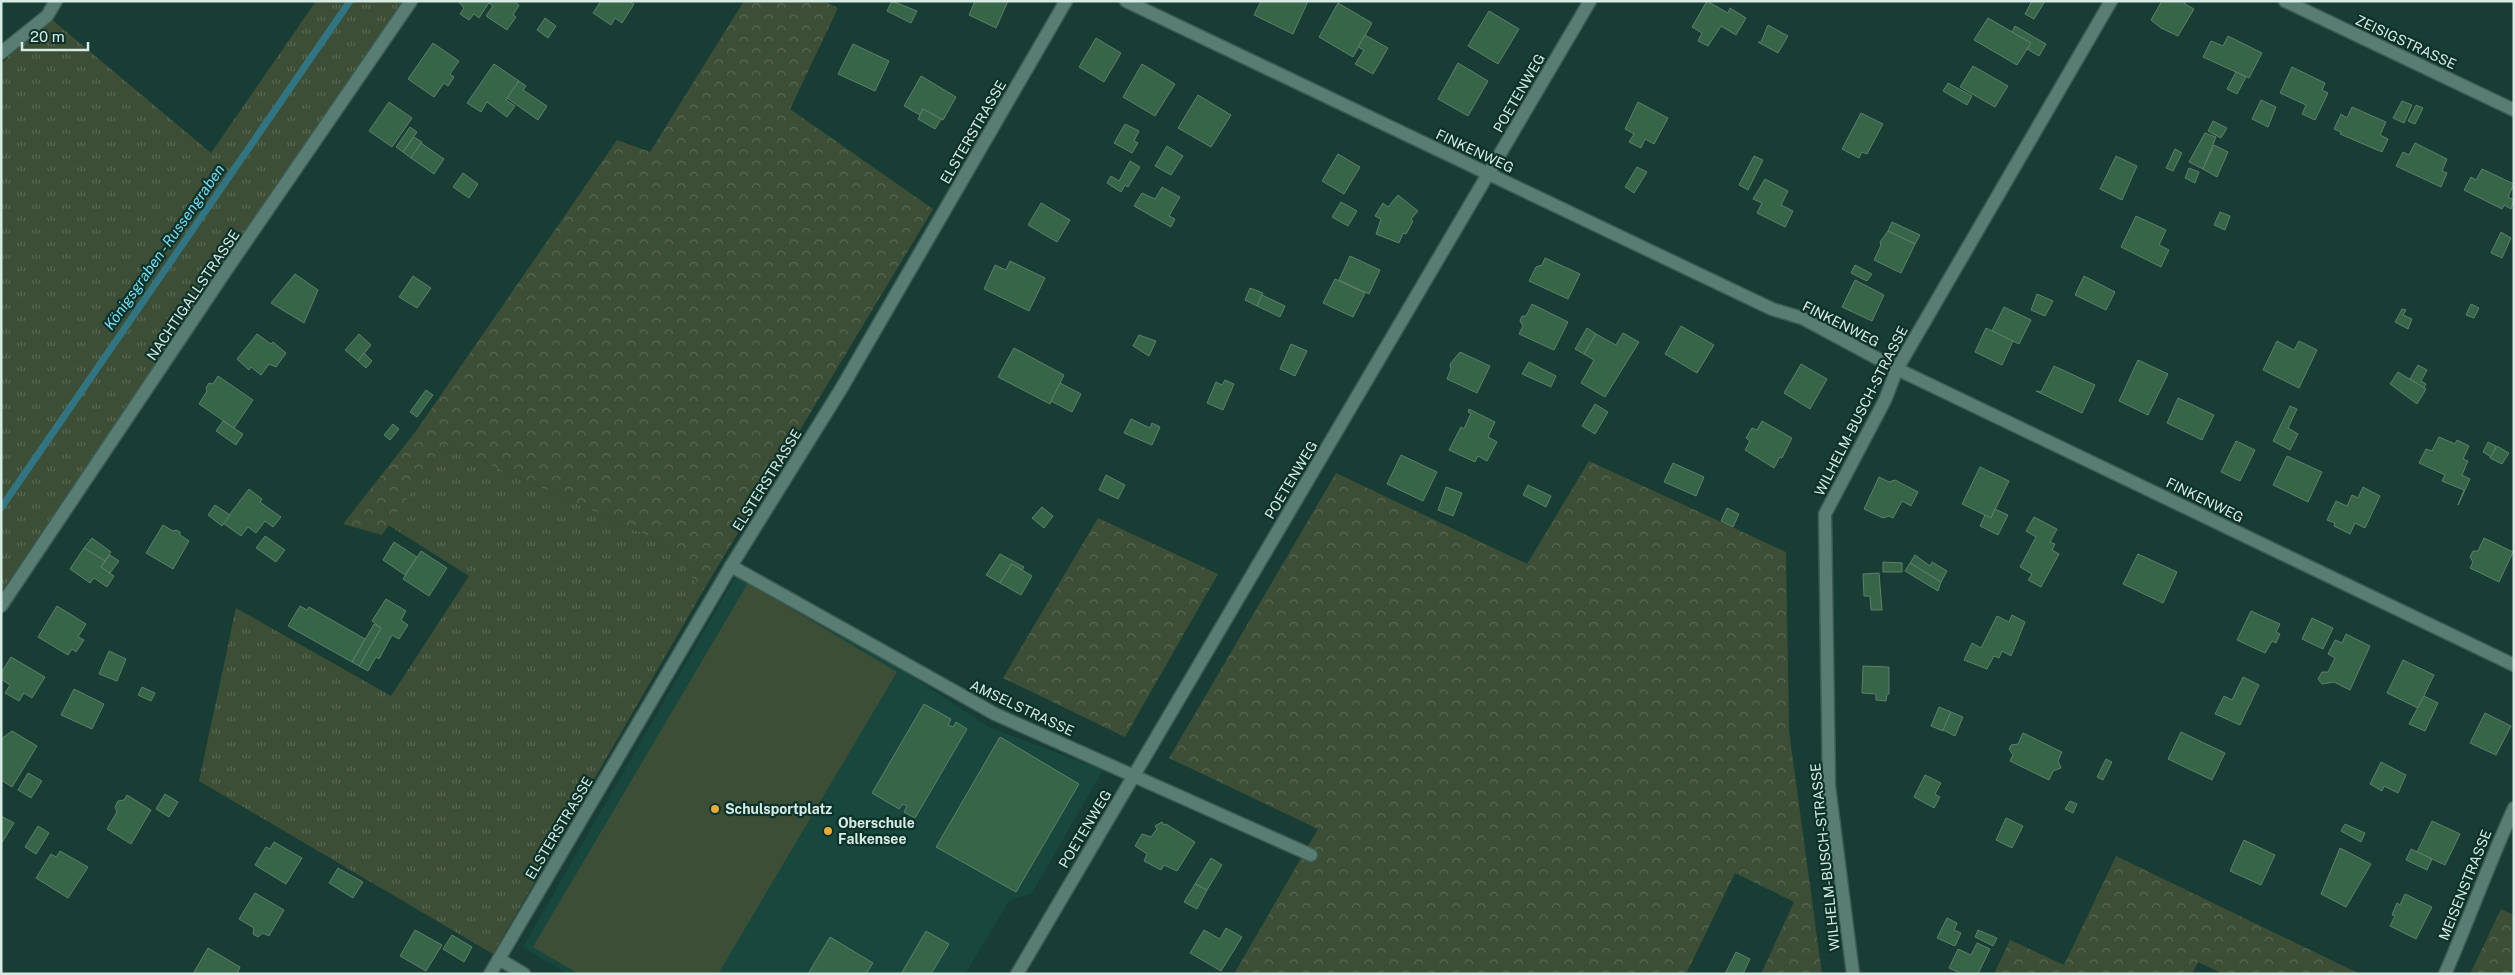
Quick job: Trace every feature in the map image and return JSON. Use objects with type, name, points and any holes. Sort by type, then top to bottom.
[{"type":"street","points":[[1,53],[47,16],[56,1]]},
{"type":"street","name":"NACHTIGALLSTRASSE","points":[[1,606],[229,266],[411,1]]},
{"type":"street","name":"ELSTERSTRASSE","points":[[490,974],[731,566],[841,389],[1066,1]]},
{"type":"street","name":"FINKENWEG","points":[[1126,1],[1772,309],[1802,318],[1897,370],[2514,665]]},
{"type":"street","name":"POETENWEG","points":[[1017,974],[1590,1]]},
{"type":"street","name":"WILHELM-BUSCH-STRASSE","points":[[1853,974],[1829,786],[1825,514],[1885,400],[1897,370],[2111,1]]},
{"type":"street","name":"ZEISIGSTRASSE","points":[[2285,1],[2514,110]]},
{"type":"street","name":"AMSELSTRASSE","points":[[731,566],[995,714],[1311,855]]},
{"type":"street","name":"MEISENSTRASSE","points":[[2445,974],[2480,894],[2486,871],[2514,808]]},
{"type":"street","points":[[499,959],[524,974]]},
{"type":"shaded area","name":"Oberschule Falkensee","points":[[736,576],[899,668],[989,727],[1103,770],[1032,893],[1009,901],[965,974],[568,974],[523,947]]},
{"type":"green space","points":[[316,1],[402,1],[1,592],[1,64],[50,18],[211,153]]},
{"type":"green space","points":[[744,1],[823,1],[838,8],[790,109],[933,209],[703,591],[660,541],[444,444],[382,535],[343,524],[416,431],[617,140],[650,152]]},
{"type":"green space","points":[[444,444],[660,541],[703,591],[493,954],[199,781],[236,608],[391,696],[469,576],[388,525]]},
{"type":"green space","points":[[1589,461],[1786,552],[1789,731],[1822,974],[1761,974],[1794,902],[1735,873],[1686,974],[1234,974],[1318,829],[1169,758],[1336,473],[1527,564]]},
{"type":"green space","points":[[1098,518],[1218,574],[1125,737],[1003,678]]},
{"type":"green space","name":"Schulsportplatz","points":[[748,583],[897,672],[718,974],[579,974],[533,947]]},
{"type":"green space","points":[[2116,856],[2360,974],[2223,974],[2198,962],[2192,974],[1994,974],[2010,940],[2064,965]]},
{"type":"green space","points":[[2501,909],[2514,915],[2514,974],[2470,974]]},
{"type":"building","points":[[458,1],[490,1],[479,18],[474,14],[469,20],[460,14],[464,8]]},
{"type":"building","points":[[490,1],[514,1],[519,5],[513,15],[516,17],[507,30],[486,16],[493,6],[489,3]]},
{"type":"building","points":[[601,1],[629,1],[634,4],[622,23],[615,18],[611,25],[593,13]]},
{"type":"building","points":[[892,1],[917,11],[911,23],[887,11]]},
{"type":"building","points":[[975,1],[1008,1],[996,28],[969,15]]},
{"type":"building","points":[[1261,1],[1308,1],[1293,34],[1254,15]]},
{"type":"building","points":[[1707,1],[1728,13],[1730,8],[1746,18],[1736,35],[1721,26],[1708,46],[1698,41],[1702,33],[1692,27]]},
{"type":"building","points":[[2032,1],[2045,1],[2034,19],[2025,14]]},
{"type":"building","points":[[2162,1],[2185,1],[2185,4],[2194,9],[2178,36],[2161,28],[2151,20]]},
{"type":"building","points":[[1338,3],[1372,23],[1353,57],[1319,37]]},
{"type":"building","points":[[1489,11],[1519,29],[1498,64],[1468,46]]},
{"type":"building","points":[[545,18],[556,26],[548,38],[537,30]]},
{"type":"building","points":[[1988,18],[2031,43],[2017,65],[1974,40]]},
{"type":"building","points":[[1768,25],[1788,36],[1778,53],[1758,42],[1761,42]]},
{"type":"building","points":[[2015,26],[2046,44],[2039,56],[2027,49],[2031,43],[2012,32]]},
{"type":"building","points":[[1365,35],[1388,48],[1373,74],[1355,64],[1364,50],[1358,47]]},
{"type":"building","points":[[2228,36],[2262,53],[2249,78],[2203,57],[2211,41],[2223,46]]},
{"type":"building","points":[[1096,38],[1121,53],[1104,82],[1079,67]]},
{"type":"building","points":[[433,43],[459,61],[450,74],[454,77],[448,86],[444,83],[434,97],[408,79]]},
{"type":"building","points":[[853,44],[889,61],[875,91],[838,74]]},
{"type":"building","points":[[1458,63],[1488,81],[1468,116],[1438,99]]},
{"type":"building","points":[[494,64],[519,81],[506,100],[515,106],[507,117],[487,102],[481,112],[467,103]]},
{"type":"building","points":[[1142,64],[1175,84],[1155,116],[1123,97]]},
{"type":"building","points":[[1973,66],[2008,86],[1995,107],[1960,87]]},
{"type":"building","points":[[2292,67],[2325,83],[2322,90],[2328,93],[2315,120],[2302,114],[2306,105],[2280,93]]},
{"type":"building","points":[[2236,72],[2246,77],[2237,94],[2227,89]]},
{"type":"building","points":[[921,76],[956,97],[943,120],[923,109],[920,115],[904,106]]},
{"type":"building","points":[[519,81],[526,86],[523,90],[547,106],[538,120],[507,98]]},
{"type":"building","points":[[1948,83],[1972,96],[1967,105],[1943,91]]},
{"type":"building","points":[[1198,95],[1231,115],[1211,147],[1178,128]]},
{"type":"building","points":[[2261,100],[2276,107],[2268,127],[2252,119]]},
{"type":"building","points":[[2402,101],[2412,105],[2404,123],[2393,118]]},
{"type":"building","points":[[389,102],[412,118],[392,147],[369,131]]},
{"type":"building","points":[[1638,102],[1668,118],[1654,144],[1645,139],[1641,148],[1629,142],[1634,134],[1625,129]]},
{"type":"building","points":[[2416,105],[2423,108],[2415,124],[2408,121]]},
{"type":"building","points":[[2352,107],[2386,122],[2380,135],[2388,139],[2382,152],[2340,134],[2341,132],[2334,129],[2341,114],[2347,118]]},
{"type":"building","points":[[923,109],[941,119],[935,129],[918,119]]},
{"type":"building","points":[[1861,113],[1883,124],[1867,154],[1862,152],[1859,158],[1842,149]]},
{"type":"building","points":[[2213,121],[2227,128],[2221,138],[2208,131]]},
{"type":"building","points":[[1125,124],[1139,131],[1134,141],[1138,143],[1132,153],[1114,143]]},
{"type":"building","points":[[410,127],[417,132],[403,152],[396,147]]},
{"type":"building","points":[[2205,133],[2216,137],[2203,169],[2189,162]]},
{"type":"building","points":[[414,137],[422,142],[411,158],[403,152]]},
{"type":"building","points":[[421,143],[444,159],[434,174],[411,158]]},
{"type":"building","points":[[2415,143],[2447,159],[2442,171],[2447,173],[2441,187],[2396,166],[2403,152],[2409,155]]},
{"type":"building","points":[[2214,145],[2228,152],[2217,177],[2203,169]]},
{"type":"building","points":[[1167,146],[1183,156],[1171,175],[1155,166]]},
{"type":"building","points":[[2175,149],[2182,153],[2173,171],[2166,168]]},
{"type":"building","points":[[1338,154],[1360,167],[1344,194],[1322,181]]},
{"type":"building","points":[[1754,156],[1763,160],[1748,190],[1739,185]]},
{"type":"building","points":[[2116,156],[2137,166],[2122,200],[2100,189]]},
{"type":"building","points":[[1130,161],[1140,167],[1128,187],[1125,185],[1121,192],[1107,183],[1111,176],[1119,181]]},
{"type":"building","points":[[1637,167],[1647,172],[1634,193],[1625,187]]},
{"type":"building","points":[[2189,168],[2199,172],[2195,183],[2185,178]]},
{"type":"building","points":[[2482,169],[2514,184],[2508,197],[2514,200],[2511,209],[2504,205],[2502,209],[2464,190],[2471,177],[2476,180]]},
{"type":"building","points":[[463,173],[478,184],[469,198],[453,187]]},
{"type":"building","points":[[1765,179],[1788,191],[1781,205],[1793,211],[1785,227],[1757,213],[1762,203],[1753,199]]},
{"type":"building","points":[[1162,187],[1180,197],[1169,216],[1175,219],[1171,227],[1134,206],[1142,193],[1155,199]]},
{"type":"building","points":[[1398,195],[1418,211],[1411,219],[1413,221],[1406,234],[1403,233],[1399,243],[1376,234],[1381,219],[1375,216],[1383,203],[1388,207]]},
{"type":"building","points":[[1341,202],[1357,211],[1348,226],[1332,217]]},
{"type":"building","points":[[1041,203],[1070,220],[1057,242],[1028,225]]},
{"type":"building","points":[[2220,212],[2230,216],[2225,230],[2214,225]]},
{"type":"building","points":[[2136,216],[2166,230],[2159,245],[2169,250],[2161,267],[2121,247]]},
{"type":"building","points":[[1892,222],[1920,235],[1915,244],[1888,231]]},
{"type":"building","points":[[1888,231],[1915,244],[1901,273],[1874,260],[1881,245],[1880,242]]},
{"type":"building","points":[[2501,232],[2511,238],[2502,258],[2491,253]]},
{"type":"building","points":[[1350,256],[1380,270],[1369,294],[1339,280]]},
{"type":"building","points":[[1545,258],[1580,274],[1568,299],[1529,281],[1536,267],[1542,265]]},
{"type":"building","points":[[1010,261],[1045,278],[1029,311],[984,289],[995,265],[1006,270]]},
{"type":"building","points":[[1855,265],[1872,274],[1867,281],[1851,273]]},
{"type":"building","points":[[295,274],[318,290],[304,323],[271,303]]},
{"type":"building","points":[[413,276],[431,288],[417,308],[399,297]]},
{"type":"building","points":[[2084,276],[2115,292],[2106,310],[2075,295]]},
{"type":"building","points":[[1335,279],[1365,293],[1353,317],[1323,303]]},
{"type":"building","points":[[1855,280],[1884,295],[1872,321],[1842,307]]},
{"type":"building","points":[[1250,288],[1263,293],[1257,306],[1245,300]]},
{"type":"building","points":[[2037,294],[2053,301],[2045,316],[2031,310]]},
{"type":"building","points":[[1262,295],[1285,306],[1280,317],[1257,306]]},
{"type":"building","points":[[1532,304],[1568,322],[1554,350],[1519,334],[1523,326],[1520,321],[1522,316],[1526,316]]},
{"type":"building","points":[[2471,304],[2479,308],[2474,318],[2466,315]]},
{"type":"building","points":[[2004,307],[2031,320],[2019,344],[1992,331]]},
{"type":"building","points":[[2402,309],[2406,310],[2403,315],[2412,319],[2408,329],[2395,322]]},
{"type":"building","points":[[1681,326],[1714,345],[1697,373],[1665,354]]},
{"type":"building","points":[[1587,328],[1596,334],[1584,354],[1575,349]]},
{"type":"building","points":[[1986,328],[2013,341],[2002,365],[1975,352]]},
{"type":"building","points":[[1623,333],[1639,342],[1605,397],[1581,383],[1594,360],[1584,354],[1596,334],[1616,345]]},
{"type":"building","points":[[257,334],[271,344],[273,342],[286,353],[276,367],[269,364],[261,375],[251,367],[249,370],[237,359]]},
{"type":"building","points":[[359,334],[371,345],[358,361],[345,350]]},
{"type":"building","points":[[1139,335],[1156,341],[1149,356],[1133,346]]},
{"type":"building","points":[[2277,341],[2294,350],[2299,341],[2317,350],[2299,388],[2263,370]]},
{"type":"building","points":[[1291,344],[1307,351],[1295,376],[1280,369]]},
{"type":"building","points":[[1014,348],[1064,375],[1050,404],[998,377]]},
{"type":"building","points":[[1460,352],[1490,366],[1477,393],[1447,379],[1451,369],[1450,364]]},
{"type":"building","points":[[364,353],[372,361],[366,368],[358,361]]},
{"type":"building","points":[[2138,360],[2168,374],[2148,415],[2119,401]]},
{"type":"building","points":[[1529,362],[1556,376],[1551,387],[1522,374]]},
{"type":"building","points":[[1801,364],[1827,379],[1810,409],[1784,393]]},
{"type":"building","points":[[2418,365],[2427,370],[2421,381],[2426,384],[2424,388],[2410,379]]},
{"type":"building","points":[[2054,366],[2095,385],[2082,413],[2036,391],[2041,392]]},
{"type":"building","points":[[2398,372],[2426,389],[2417,404],[2390,384]]},
{"type":"building","points":[[218,376],[253,400],[234,428],[199,404],[207,391],[206,388],[209,383],[213,384]]},
{"type":"building","points":[[1225,380],[1234,384],[1223,410],[1207,403],[1216,382],[1222,385]]},
{"type":"building","points":[[1060,383],[1081,394],[1072,412],[1051,401]]},
{"type":"building","points":[[426,390],[433,395],[417,417],[410,412]]},
{"type":"building","points":[[2178,398],[2214,415],[2202,440],[2167,423]]},
{"type":"building","points":[[1595,404],[1608,412],[1595,434],[1582,426]]},
{"type":"building","points":[[2290,406],[2297,409],[2288,428],[2298,434],[2290,450],[2273,441]]},
{"type":"building","points":[[1469,409],[1495,422],[1488,437],[1497,442],[1487,461],[1478,456],[1475,462],[1449,450],[1461,427],[1464,429],[1471,413],[1468,412]]},
{"type":"building","points":[[1131,419],[1150,428],[1152,423],[1160,427],[1152,445],[1124,433]]},
{"type":"building","points":[[223,421],[243,434],[236,445],[216,431]]},
{"type":"building","points":[[1762,421],[1792,438],[1782,458],[1780,457],[1774,468],[1745,450],[1750,441],[1746,438],[1752,428],[1757,430]]},
{"type":"building","points":[[393,424],[399,429],[390,440],[384,435]]},
{"type":"building","points":[[2439,437],[2455,444],[2457,440],[2469,446],[2463,459],[2468,461],[2462,475],[2470,479],[2458,505],[2464,490],[2442,481],[2445,475],[2419,463],[2426,449],[2432,451]]},
{"type":"building","points":[[2236,441],[2255,450],[2240,481],[2221,472]]},
{"type":"building","points":[[2488,442],[2496,446],[2491,457],[2483,452]]},
{"type":"building","points":[[2497,446],[2509,453],[2502,464],[2490,458]]},
{"type":"building","points":[[1401,455],[1437,472],[1423,501],[1387,484]]},
{"type":"building","points":[[2287,456],[2322,472],[2308,502],[2273,485]]},
{"type":"building","points":[[1673,463],[1704,477],[1696,496],[1664,482]]},
{"type":"building","points":[[1980,467],[2009,481],[1991,518],[1962,504]]},
{"type":"building","points":[[1106,475],[1125,485],[1118,499],[1099,490]]},
{"type":"building","points":[[1879,477],[1889,482],[1895,480],[1918,492],[1911,506],[1902,501],[1893,518],[1889,516],[1883,518],[1864,509]]},
{"type":"building","points":[[1528,485],[1551,496],[1546,507],[1523,495]]},
{"type":"building","points":[[1446,487],[1462,493],[1453,516],[1438,510]]},
{"type":"building","points":[[2363,487],[2380,496],[2365,528],[2355,523],[2350,534],[2334,526],[2335,523],[2327,520],[2336,501],[2347,506],[2352,495],[2358,498]]},
{"type":"building","points":[[249,489],[262,499],[260,502],[281,517],[273,527],[265,521],[256,533],[248,527],[241,536],[223,523]]},
{"type":"building","points":[[215,505],[230,515],[222,526],[208,515]]},
{"type":"building","points":[[1042,507],[1053,516],[1044,528],[1032,518]]},
{"type":"building","points":[[1727,508],[1739,514],[1733,527],[1721,521]]},
{"type":"building","points":[[1995,509],[2008,515],[1998,535],[1980,526],[1985,515],[1991,518]]},
{"type":"building","points":[[2034,517],[2057,529],[2050,542],[2055,544],[2052,550],[2059,554],[2041,587],[2028,580],[2032,574],[2020,567],[2036,537],[2026,531]]},
{"type":"building","points":[[163,525],[173,531],[180,532],[180,535],[189,541],[173,569],[146,553]]},
{"type":"building","points":[[265,536],[285,550],[276,562],[256,548]]},
{"type":"building","points":[[92,538],[111,552],[105,561],[84,548]]},
{"type":"building","points":[[2484,538],[2513,552],[2499,582],[2470,568],[2473,562],[2470,557],[2473,551],[2478,551]]},
{"type":"building","points":[[394,542],[417,557],[405,575],[383,560]]},
{"type":"building","points":[[84,548],[105,561],[101,567],[114,576],[107,587],[94,578],[90,583],[70,569]]},
{"type":"building","points":[[421,551],[447,568],[429,596],[403,579]]},
{"type":"building","points":[[1000,554],[1024,567],[1022,570],[1012,564],[1000,583],[986,575]]},
{"type":"building","points":[[2138,554],[2177,572],[2163,603],[2123,584]]},
{"type":"building","points":[[110,555],[119,561],[110,573],[101,567]]},
{"type":"building","points":[[1915,555],[1930,566],[1932,562],[1947,571],[1941,582],[1910,563]]},
{"type":"building","points":[[1883,562],[1902,563],[1902,572],[1883,572]]},
{"type":"building","points":[[1910,563],[1941,582],[1938,591],[1905,571]]},
{"type":"building","points":[[1012,564],[1032,576],[1021,595],[1000,583]]},
{"type":"building","points":[[1879,573],[1882,610],[1871,610],[1870,596],[1864,596],[1863,574]]},
{"type":"building","points":[[386,599],[406,611],[401,620],[408,625],[399,639],[392,635],[379,659],[376,657],[368,671],[359,666],[381,628],[372,621]]},
{"type":"building","points":[[57,606],[86,624],[78,637],[84,640],[76,652],[72,649],[68,655],[38,637]]},
{"type":"building","points":[[300,606],[307,610],[309,607],[365,639],[352,662],[288,626]]},
{"type":"building","points":[[2251,611],[2280,624],[2276,632],[2280,634],[2276,643],[2272,641],[2265,653],[2237,640]]},
{"type":"building","points":[[2012,615],[2025,622],[2011,656],[2002,651],[1999,658],[1994,656],[1987,669],[1964,660],[1972,643],[1981,648],[1997,616],[2009,622]]},
{"type":"building","points":[[2312,618],[2333,628],[2323,649],[2302,639]]},
{"type":"building","points":[[374,624],[381,628],[359,666],[352,662]]},
{"type":"building","points":[[2346,634],[2370,646],[2350,690],[2334,682],[2322,684],[2318,679],[2322,672],[2328,672],[2335,658],[2328,654],[2335,640],[2342,643]]},
{"type":"building","points":[[109,651],[126,659],[117,681],[99,674]]},
{"type":"building","points":[[11,657],[45,677],[32,698],[24,693],[19,701],[5,693],[10,685],[1,679],[1,673]]},
{"type":"building","points":[[2403,660],[2434,675],[2418,708],[2387,693]]},
{"type":"building","points":[[1863,666],[1889,667],[1889,694],[1887,694],[1886,701],[1876,700],[1876,694],[1862,693]]},
{"type":"building","points":[[2243,677],[2259,685],[2240,725],[2215,714],[2224,696],[2232,700]]},
{"type":"building","points":[[142,687],[155,693],[151,701],[138,695]]},
{"type":"building","points":[[74,689],[104,704],[92,729],[61,715]]},
{"type":"building","points":[[2424,696],[2438,703],[2425,731],[2409,724]]},
{"type":"building","points":[[924,704],[951,719],[948,725],[953,727],[956,722],[967,729],[915,818],[904,812],[907,806],[903,804],[899,809],[872,793]]},
{"type":"building","points":[[1939,707],[1951,712],[1943,731],[1931,726]]},
{"type":"building","points":[[1951,712],[1963,717],[1955,736],[1943,730]]},
{"type":"building","points":[[2485,713],[2511,726],[2496,755],[2470,743]]},
{"type":"building","points":[[12,731],[37,746],[12,787],[1,780],[1,739]]},
{"type":"building","points":[[2181,732],[2225,753],[2212,780],[2168,759]]},
{"type":"building","points":[[2023,733],[2062,752],[2058,761],[2061,768],[2053,771],[2049,780],[2010,761],[2013,755],[2009,749],[2011,745],[2018,744]]},
{"type":"building","points":[[1000,737],[1079,784],[1016,892],[936,847]]},
{"type":"building","points":[[2106,759],[2112,762],[2103,780],[2097,777]]},
{"type":"building","points":[[2381,762],[2406,775],[2398,793],[2384,786],[2382,791],[2370,784]]},
{"type":"building","points":[[28,773],[42,781],[31,798],[18,790]]},
{"type":"building","points":[[1925,775],[1941,783],[1935,794],[1940,797],[1934,808],[1914,797]]},
{"type":"building","points":[[165,794],[178,802],[169,817],[156,809]]},
{"type":"building","points":[[127,795],[151,810],[131,844],[107,829],[117,812],[115,807],[118,801],[124,800]]},
{"type":"building","points":[[2070,801],[2077,804],[2073,813],[2065,809]]},
{"type":"building","points":[[1,816],[14,823],[1,844]]},
{"type":"building","points":[[2006,818],[2023,826],[2012,848],[1996,840]]},
{"type":"building","points":[[2432,821],[2460,834],[2445,865],[2417,852]]},
{"type":"building","points":[[1162,822],[1164,825],[1166,824],[1195,842],[1177,871],[1164,865],[1161,870],[1144,861],[1147,854],[1135,846],[1142,834],[1151,837],[1157,829],[1155,826]]},
{"type":"building","points":[[2345,824],[2365,833],[2361,842],[2341,831]]},
{"type":"building","points":[[38,826],[49,833],[36,854],[25,847]]},
{"type":"building","points":[[2244,840],[2275,855],[2261,885],[2230,871]]},
{"type":"building","points":[[274,842],[302,858],[286,884],[255,865],[266,847],[270,849]]},
{"type":"building","points":[[2340,848],[2371,864],[2346,907],[2321,894]]},
{"type":"building","points":[[2411,849],[2432,859],[2427,870],[2406,860]]},
{"type":"building","points":[[60,851],[88,867],[68,898],[36,878],[51,854],[56,857]]},
{"type":"building","points":[[1211,858],[1222,865],[1207,890],[1195,884]]},
{"type":"building","points":[[338,868],[363,882],[353,898],[329,883]]},
{"type":"building","points":[[1195,884],[1207,890],[1197,909],[1184,902]]},
{"type":"building","points":[[255,893],[284,910],[269,936],[263,933],[258,937],[253,934],[254,928],[239,919]]},
{"type":"building","points":[[2405,894],[2432,907],[2416,939],[2390,926],[2395,916],[2392,915],[2397,903],[2400,905]]},
{"type":"building","points":[[1947,918],[1957,923],[1954,930],[1961,933],[1955,946],[1937,938]]},
{"type":"building","points":[[1226,928],[1242,937],[1221,971],[1190,953],[1204,930],[1220,939]]},
{"type":"building","points":[[415,930],[442,945],[426,971],[400,956]]},
{"type":"building","points":[[1978,930],[1997,938],[1993,946],[1975,937]]},
{"type":"building","points":[[926,931],[949,944],[931,974],[901,974]]},
{"type":"building","points":[[452,935],[472,947],[464,962],[443,949]]},
{"type":"building","points":[[830,937],[873,963],[866,974],[808,974]]},
{"type":"building","points":[[1977,943],[1990,949],[1978,974],[1962,974],[1949,968],[1958,949],[1971,955]]},
{"type":"building","points":[[208,948],[240,967],[237,974],[193,974]]},
{"type":"building","points":[[1736,952],[1750,959],[1743,974],[1725,974]]},
{"type":"waterway","name":"Königsgraben - Russengraben","points":[[1,508],[350,1]]},
{"type":"place","name":"Schulsportplatz","points":[[715,809]]},
{"type":"place","name":"Oberschule Falkensee","points":[[828,831]]}]
